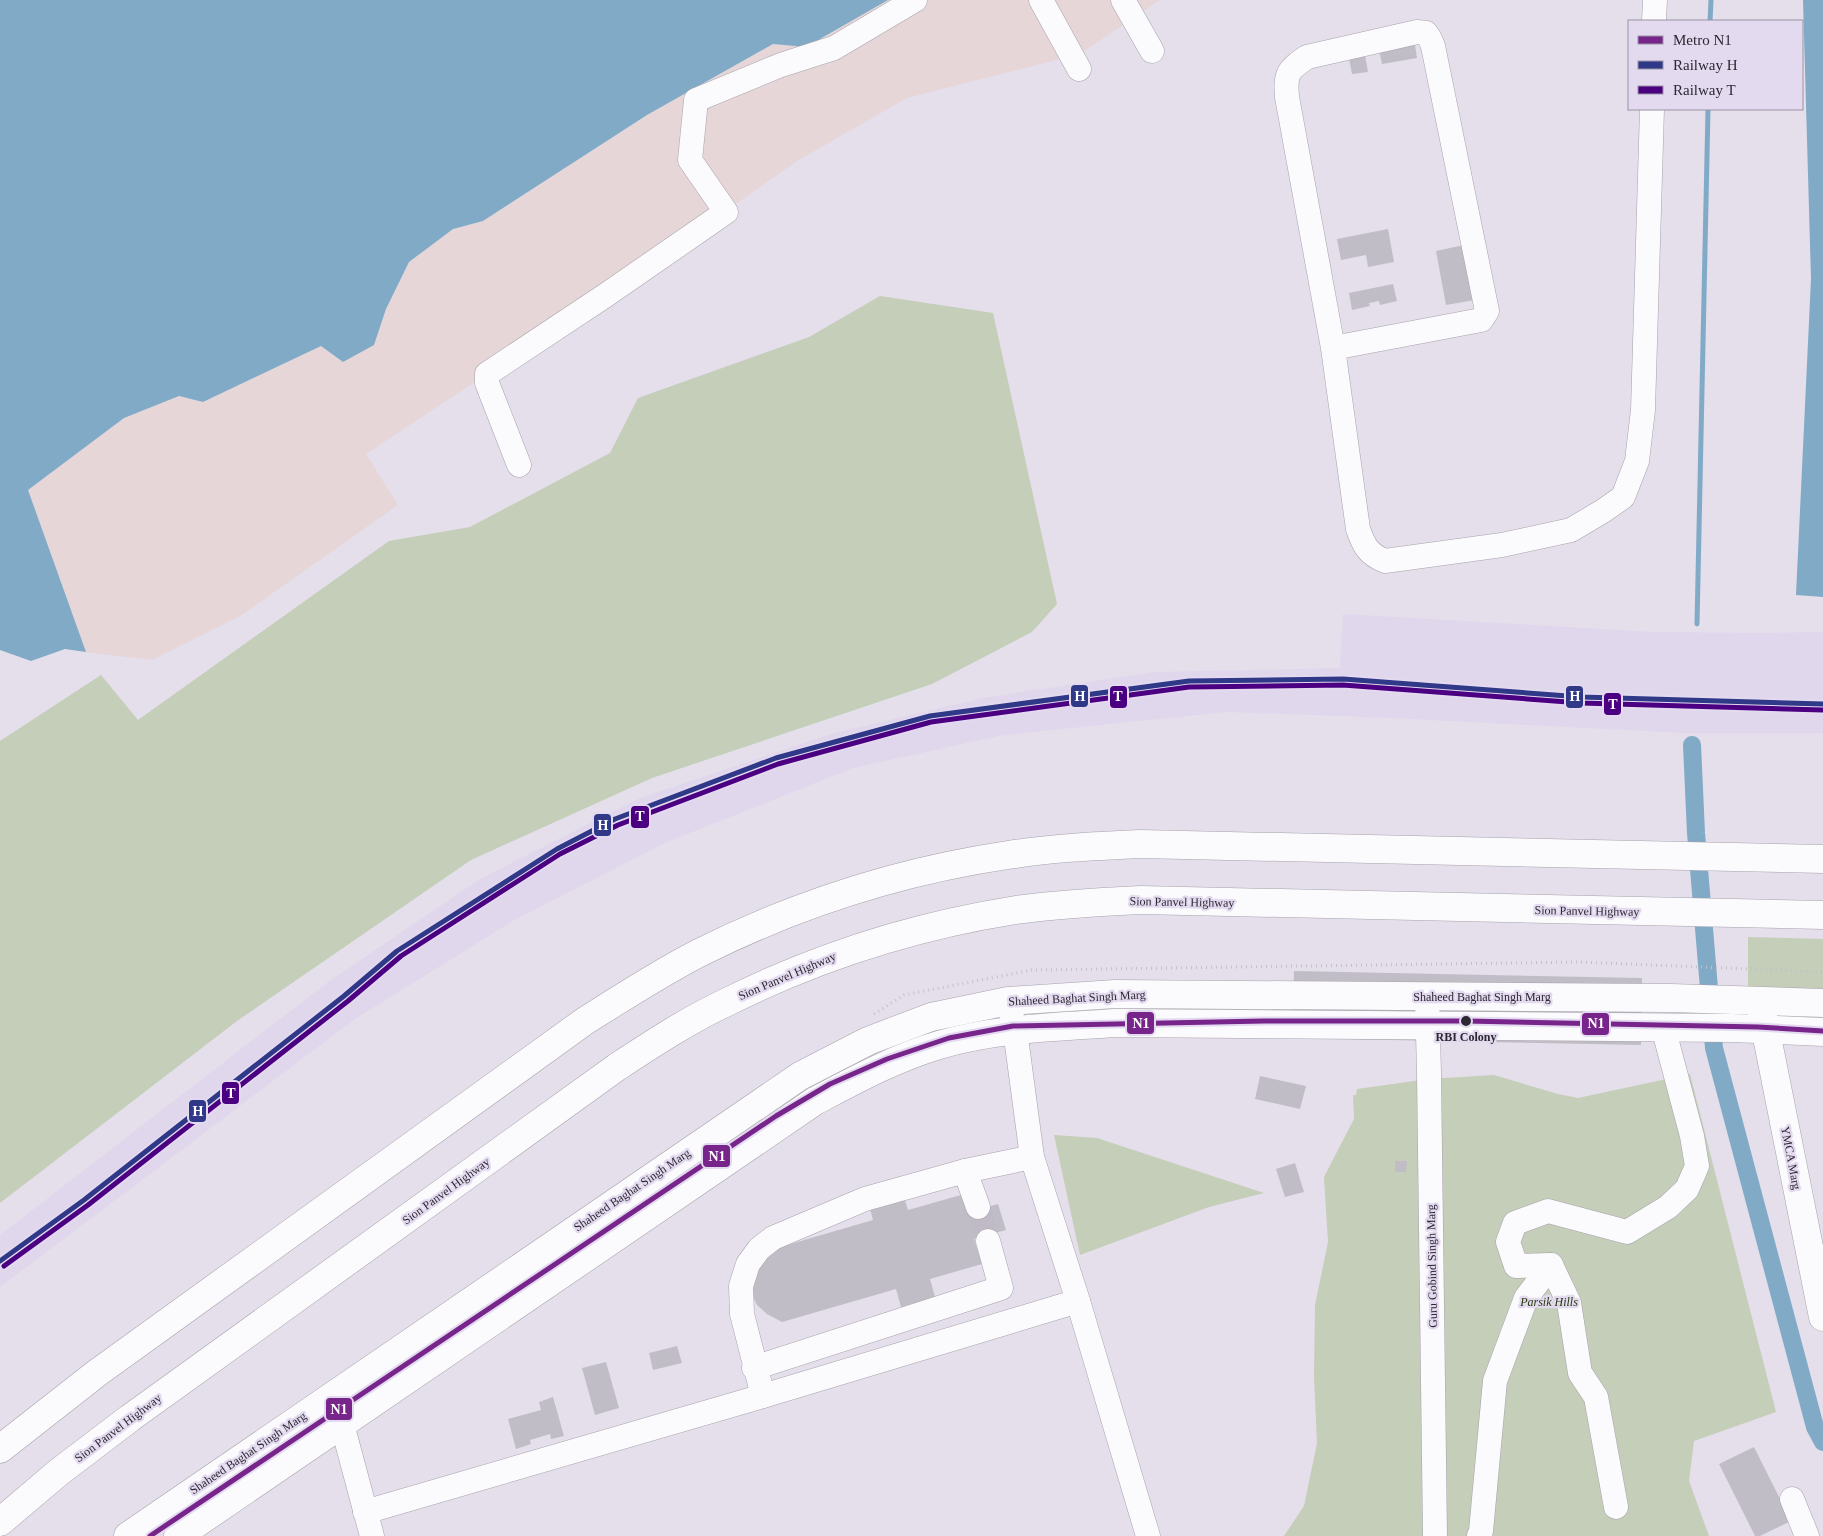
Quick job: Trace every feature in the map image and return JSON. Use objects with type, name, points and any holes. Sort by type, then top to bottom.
[{"type":"main road","points":[[0,1449],[97,1373],[586,1021],[640,985],[698,954],[757,926],[818,902],[881,882],[944,866],[1009,854],[1074,847],[1140,844],[1823,859]]},
{"type":"main road","name":"Sion Panvel Highway","points":[[0,1522],[59,1472],[130,1418],[617,1067],[669,1033],[723,1003],[837,954],[896,936],[956,921],[1017,910],[1141,900],[1823,916]]},
{"type":"main road","name":"Shaheed Baghat Singh Marg","points":[[128,1536],[800,1076],[868,1041],[932,1017],[1008,1001],[1115,994],[1671,998],[1823,1003]]},
{"type":"main road","name":"YMCA Marg","points":[[1759,1000],[1823,1317]]},
{"type":"main road","points":[[178,1536],[814,1101],[880,1068],[940,1045],[1016,1039],[1116,1023],[1667,1027],[1823,1032]]},
{"type":"street","points":[[520,464],[487,383],[487,374],[726,212],[690,160],[696,100],[781,65],[834,48],[915,0]]},
{"type":"street","points":[[1041,0],[1079,69]]},
{"type":"street","points":[[1123,0],[1152,51]]},
{"type":"street","points":[[1654,20],[1655,0]]},
{"type":"street","points":[[1334,348],[1480,320],[1487,311],[1433,46],[1426,33],[1417,32],[1307,57],[1293,66],[1285,80],[1334,348],[1358,529],[1363,543],[1373,556],[1385,561],[1502,545],[1571,530],[1623,497],[1637,461],[1643,410],[1652,110]]},
{"type":"street","name":"Guru Gobind Singh Marg","points":[[1427,996],[1435,1536]]},
{"type":"street","points":[[1008,1001],[1016,1039],[1032,1157],[1078,1301],[1148,1536]]},
{"type":"street","points":[[1551,1265],[1516,1266],[1508,1242],[1515,1223],[1548,1212],[1627,1232],[1668,1208],[1687,1189],[1696,1166],[1693,1143],[1667,1027]]},
{"type":"street","points":[[763,1396],[754,1368],[742,1314],[741,1286],[748,1264],[759,1249],[773,1238],[865,1199],[965,1171],[1032,1157]]},
{"type":"street","points":[[965,1171],[978,1207]]},
{"type":"street","points":[[754,1368],[1001,1288],[988,1242]]},
{"type":"street","points":[[1551,1265],[1569,1303],[1580,1373],[1596,1397],[1616,1507]]},
{"type":"street","points":[[1479,1536],[1495,1381],[1526,1298],[1551,1265]]},
{"type":"street","points":[[365,1512],[763,1396],[1078,1301]]},
{"type":"street","points":[[342,1424],[372,1536]]},
{"type":"street","points":[[1792,1499],[1807,1536]]},
{"type":"shaded area","points":[[888,0],[1160,0],[1080,54],[907,98],[797,161],[606,295],[366,454],[398,505],[240,616],[152,660],[86,652],[28,490],[124,418],[179,396],[203,402],[321,346],[343,362],[374,345],[386,309],[409,262],[453,229],[483,221],[647,115],[773,44],[806,47]]},
{"type":"shaded area","points":[[1343,614],[1654,632],[1823,632],[1823,733],[1683,733],[1391,718],[1227,712],[1003,735],[853,768],[667,842],[516,919],[355,1019],[0,1287],[0,1235],[328,982],[480,879],[640,798],[834,733],[984,698],[1154,672],[1340,668]]},
{"type":"green space","points":[[880,296],[993,313],[1057,604],[1032,632],[932,684],[652,778],[471,860],[237,1021],[0,1203],[0,741],[101,675],[138,720],[389,541],[470,527],[610,453],[638,398],[809,337]]},
{"type":"green space","points":[[1748,937],[1823,939],[1823,991],[1748,989]]},
{"type":"green space","name":"Parsik Hills","points":[[1690,1074],[1776,1412],[1694,1441],[1689,1481],[1709,1536],[1284,1536],[1304,1506],[1317,1443],[1314,1377],[1315,1305],[1328,1242],[1324,1177],[1354,1119],[1353,1095],[1356,1095],[1357,1089],[1428,1079],[1494,1075],[1578,1098]]},
{"type":"green space","points":[[1054,1135],[1097,1138],[1264,1193],[1209,1207],[1080,1255]]},
{"type":"water","points":[[0,0],[888,0],[806,47],[773,44],[647,115],[483,221],[453,229],[409,262],[386,309],[374,345],[343,362],[321,346],[203,402],[179,396],[124,418],[28,490],[86,652],[65,649],[31,661],[0,650]]},
{"type":"water","points":[[1803,0],[1823,0],[1823,597],[1796,595],[1811,279]]},
{"type":"building","points":[[1414,39],[1417,58],[1382,64],[1378,45]]},
{"type":"building","points":[[1364,50],[1368,72],[1352,74],[1348,53]]},
{"type":"building","points":[[1388,229],[1394,262],[1368,267],[1366,255],[1341,260],[1337,239]]},
{"type":"building","points":[[1464,245],[1475,300],[1446,305],[1436,251]]},
{"type":"building","points":[[1393,284],[1397,301],[1380,305],[1379,301],[1369,303],[1370,306],[1352,310],[1349,293]]},
{"type":"building","points":[[1294,971],[1642,978],[1641,1045],[1292,1038]]},
{"type":"building","points":[[1260,1076],[1306,1086],[1300,1109],[1255,1099]]},
{"type":"building","points":[[1395,1161],[1407,1161],[1406,1172],[1395,1172]]},
{"type":"building","points":[[1295,1163],[1304,1192],[1285,1197],[1276,1169]]},
{"type":"building","points":[[902,1191],[908,1210],[961,1195],[967,1213],[998,1204],[1006,1230],[974,1239],[982,1264],[930,1279],[935,1297],[901,1307],[896,1289],[782,1322],[767,1314],[757,1305],[751,1293],[763,1252],[873,1220],[868,1201]]},
{"type":"building","points":[[677,1346],[682,1363],[653,1370],[649,1353]]},
{"type":"building","points":[[606,1362],[619,1408],[595,1415],[582,1368]]},
{"type":"building","points":[[553,1397],[564,1436],[551,1439],[550,1434],[530,1440],[531,1444],[516,1449],[508,1419],[541,1410],[539,1402]]},
{"type":"building","points":[[1754,1447],[1791,1521],[1760,1536],[1755,1536],[1719,1464]]},
{"type":"waterway","points":[[1710,20],[1711,0]]},
{"type":"waterway","points":[[1697,624],[1708,110]]},
{"type":"waterway","points":[[1692,745],[1696,833],[1714,1048],[1815,1427],[1823,1442]]},
{"type":"tunnel","points":[[978,1207],[988,1241]]},
{"type":"metro line","name":"N1","points":[[150,1536],[776,1116],[830,1084],[887,1059],[949,1038],[1013,1026],[1264,1021],[1465,1021],[1758,1027],[1823,1031]]},
{"type":"rail line","name":"H","points":[[0,1261],[84,1200],[344,996],[397,951],[557,849],[615,819],[776,758],[930,716],[1189,681],[1343,679],[1581,697],[1823,704]]},
{"type":"rail line","name":"T","points":[[4,1266],[88,1205],[348,1001],[401,956],[560,854],[618,825],[778,764],[931,722],[1189,687],[1343,685],[1581,703],[1823,710]]},
{"type":"place","name":"RBI Colony","points":[[1466,1021]]}]
